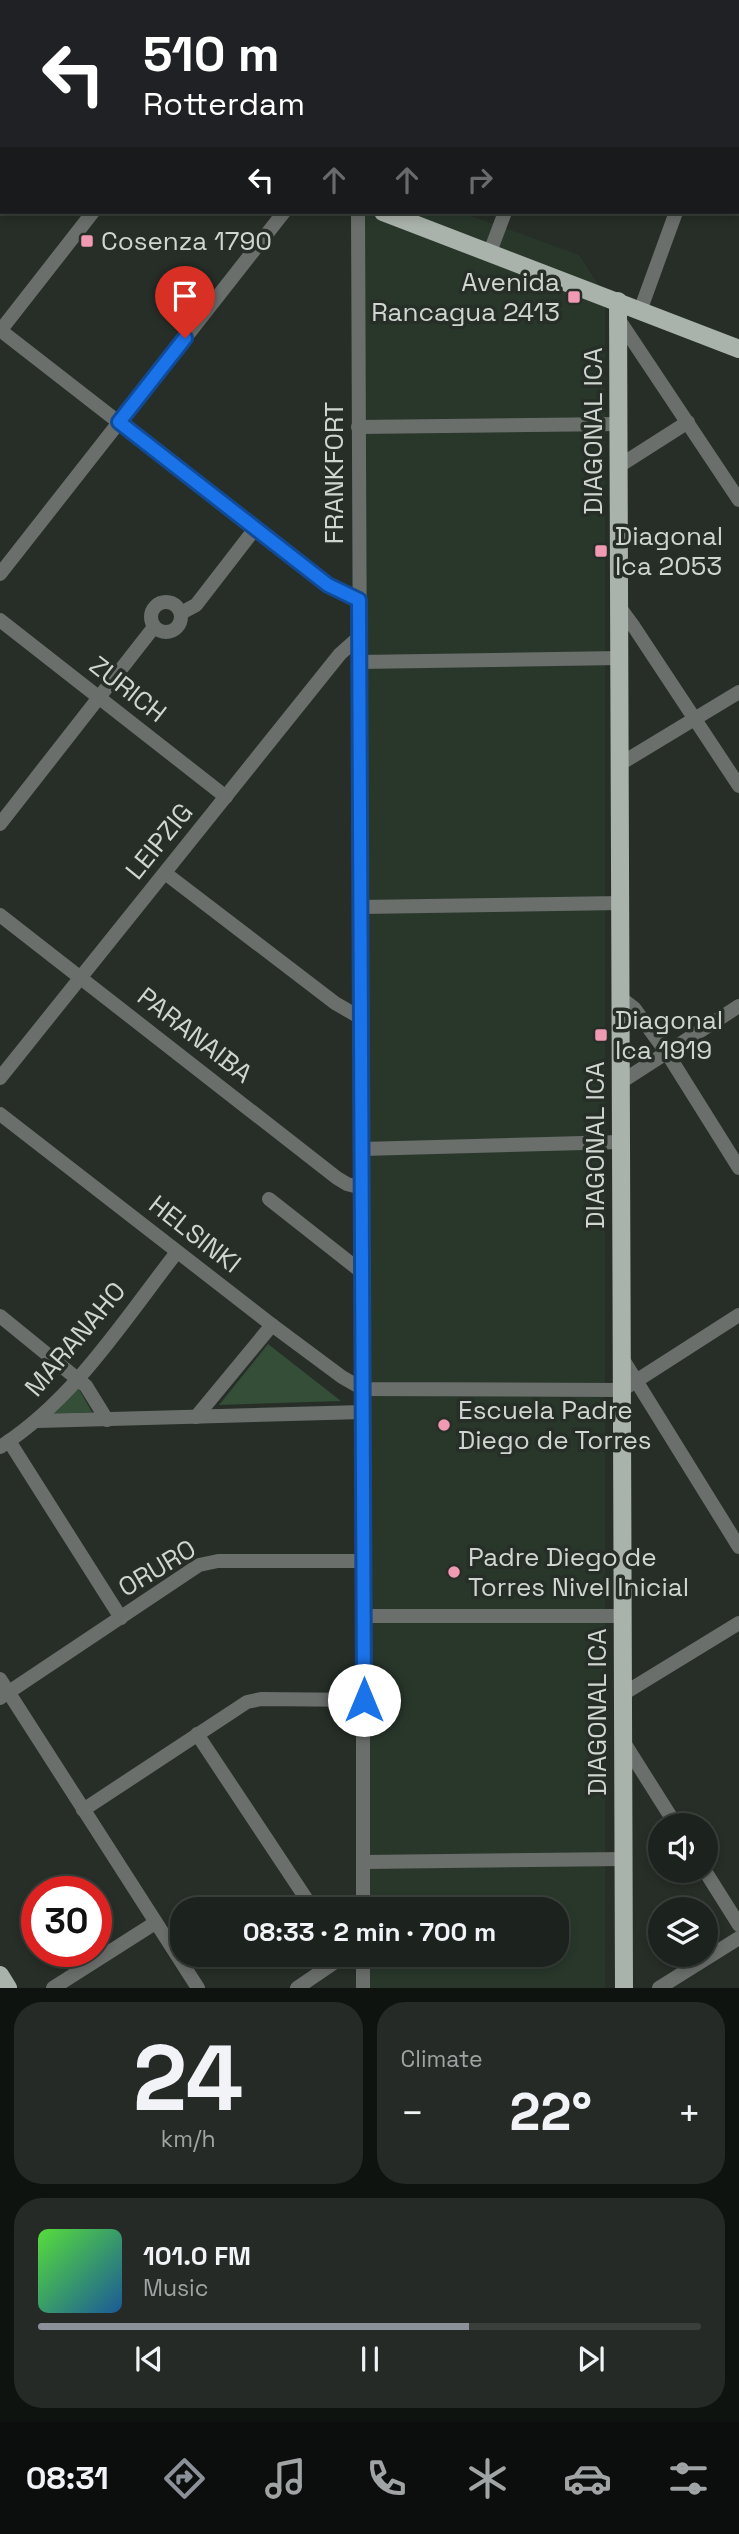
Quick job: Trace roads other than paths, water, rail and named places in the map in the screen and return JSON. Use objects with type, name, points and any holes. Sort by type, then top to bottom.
[{"type":"main road","points":[[388,214],[739,349]]},
{"type":"main road","name":"DIAGONAL ICA","points":[[618,301],[622,1358],[629,1387],[623,1616],[624,1988]]},
{"type":"main road","points":[[0,1976],[8,1988]]},
{"type":"street","points":[[91,214],[0,330],[254,530],[328,585],[359,600]]},
{"type":"street","points":[[0,574],[282,214]]},
{"type":"street","name":"FRANKFORT","points":[[358,214],[363,1897]]},
{"type":"street","points":[[490,252],[504,214]]},
{"type":"street","points":[[640,311],[675,214]]},
{"type":"street","points":[[619,320],[739,500]]},
{"type":"street","points":[[620,466],[688,422]]},
{"type":"street","points":[[358,427],[619,424]]},
{"type":"street","points":[[181,613],[196,605],[254,530]]},
{"type":"street","points":[[171,603],[181,613],[180,623],[173,631],[163,632],[155,627],[151,618],[157,605],[171,603]]},
{"type":"street","points":[[620,608],[739,786]]},
{"type":"street","name":"ZURICH","points":[[0,620],[226,797]]},
{"type":"street","points":[[0,824],[155,627]]},
{"type":"street","name":"LEIPZIG","points":[[0,1078],[340,654],[358,638]]},
{"type":"street","points":[[359,662],[620,658]]},
{"type":"street","points":[[620,764],[739,692]]},
{"type":"street","points":[[165,873],[335,1003],[361,1018]]},
{"type":"street","points":[[361,906],[621,903]]},
{"type":"street","name":"PARANAIBA","points":[[0,915],[337,1178],[362,1188]]},
{"type":"street","points":[[621,998],[634,1009],[667,1053],[739,1168]]},
{"type":"street","points":[[621,1082],[739,1006]]},
{"type":"street","name":"HELSINKI","points":[[0,1114],[272,1325],[342,1377],[363,1389]]},
{"type":"street","points":[[362,1149],[621,1142]]},
{"type":"street","points":[[269,1199],[363,1273]]},
{"type":"street","name":"MARANAHO","points":[[4,1444],[37,1420],[78,1378],[177,1252]]},
{"type":"street","points":[[0,1315],[78,1378],[107,1420]]},
{"type":"street","points":[[363,1389],[629,1387],[739,1315]]},
{"type":"street","points":[[196,1417],[272,1325]]},
{"type":"street","points":[[629,1387],[739,1547]]},
{"type":"street","points":[[37,1420],[363,1412]]},
{"type":"street","points":[[4,1444],[121,1618]]},
{"type":"street","name":"ORURO","points":[[4,1695],[199,1565],[208,1562],[364,1561]]},
{"type":"street","points":[[364,1616],[623,1616]]},
{"type":"street","points":[[623,1694],[739,1623]]},
{"type":"street","points":[[0,1679],[4,1695],[83,1810],[198,1988]]},
{"type":"street","points":[[83,1810],[247,1702],[261,1699],[364,1700]]},
{"type":"street","points":[[197,1734],[305,1897]]},
{"type":"street","points":[[623,1741],[668,1813]]},
{"type":"street","points":[[364,1861],[624,1859]]},
{"type":"street","points":[[713,1883],[739,1925]]},
{"type":"street","points":[[53,1988],[155,1923]]},
{"type":"street","points":[[659,1988],[739,1938]]},
{"type":"street","points":[[297,1988],[327,1967]]},
{"type":"street","points":[[363,1967],[363,1988]]},
{"type":"place","name":"Cosenza 1790","points":[[87,241]]},
{"type":"place","name":"Avenida Rancagua 2413","points":[[574,297]]},
{"type":"place","name":"Diagonal Ica 2053","points":[[601,551]]},
{"type":"place","name":"Diagonal Ica 1919","points":[[601,1035]]},
{"type":"place","name":"Escuela Padre Diego de Torres","points":[[444,1425]]},
{"type":"place","name":"Padre Diego de Torres Nivel Inicial","points":[[454,1572]]}]
